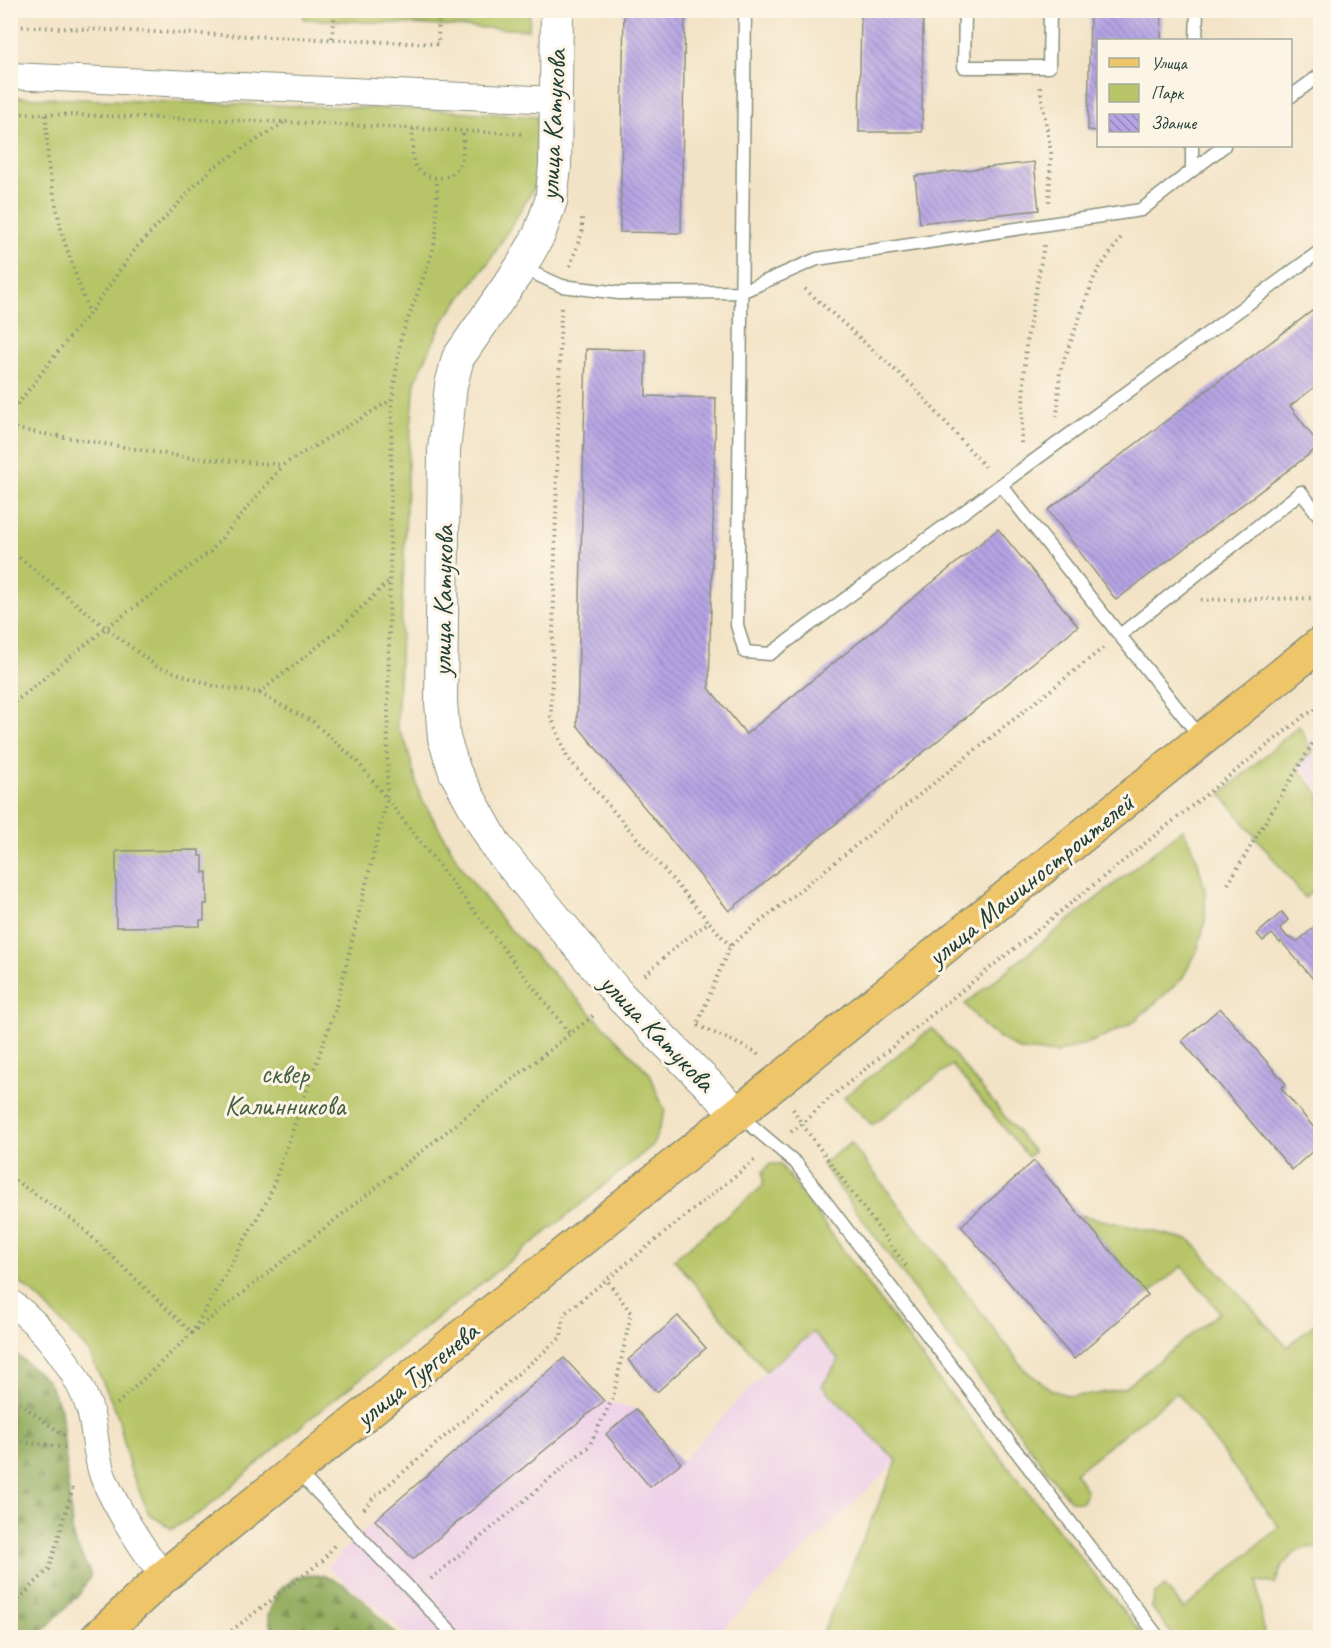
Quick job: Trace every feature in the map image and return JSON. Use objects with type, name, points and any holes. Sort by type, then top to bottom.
[{"type":"main road","name":"улица Машиностроителей","points":[[738,1114],[1320,644]]},
{"type":"main road","name":"улица Тургенева","points":[[97,1638],[163,1577],[738,1114]]},
{"type":"street","name":"улица Катукова","points":[[557,10],[556,136],[551,201],[539,235],[521,267],[458,358],[451,385],[444,451],[441,702],[444,738],[455,772],[496,846],[620,996],[738,1114]]},
{"type":"street","points":[[10,76],[556,100]]},
{"type":"street","points":[[10,1302],[25,1313],[51,1341],[71,1369],[89,1408],[103,1477],[128,1524],[163,1577]]},
{"type":"lane","points":[[745,10],[737,625],[745,652],[770,654],[1320,251]]},
{"type":"lane","points":[[964,10],[964,67],[1049,67],[1050,10]]},
{"type":"lane","points":[[1196,39],[1197,10]]},
{"type":"lane","points":[[1292,96],[1320,75]]},
{"type":"lane","points":[[1192,147],[1192,170]]},
{"type":"lane","points":[[521,267],[562,286],[619,293],[741,292],[817,259],[1141,210],[1223,147]]},
{"type":"lane","points":[[1002,485],[1202,740]]},
{"type":"lane","points":[[1120,635],[1301,492],[1320,517]]},
{"type":"lane","points":[[738,1114],[796,1163],[1159,1638]]},
{"type":"lane","points":[[296,1470],[457,1638]]},
{"type":"path","points":[[332,38],[334,10]]},
{"type":"path","points":[[10,26],[438,44],[439,10]]},
{"type":"path","points":[[1020,471],[1026,345],[1048,224],[1051,153],[1036,67]]},
{"type":"path","points":[[10,113],[285,122],[556,136]]},
{"type":"path","points":[[46,115],[48,165],[57,211],[62,234],[89,314]]},
{"type":"path","points":[[10,414],[89,314],[136,248],[211,169],[285,122]]},
{"type":"path","points":[[413,129],[413,161],[422,174],[437,179],[451,174],[460,165],[463,131]]},
{"type":"path","points":[[192,1333],[269,1197],[335,1010],[387,799],[392,400],[401,338],[432,254],[436,234],[437,179]]},
{"type":"path","points":[[582,208],[582,232],[562,286],[551,716],[567,756],[730,946]]},
{"type":"path","points":[[1055,445],[1060,371],[1095,274],[1141,210]]},
{"type":"path","points":[[786,272],[913,386],[1002,485]]},
{"type":"path","points":[[10,706],[106,628],[210,552],[283,465],[392,400]]},
{"type":"path","points":[[10,428],[184,457],[283,465]]},
{"type":"path","points":[[10,550],[156,666],[214,686],[259,693],[313,722],[358,762],[570,1034]]},
{"type":"path","points":[[259,693],[336,632],[390,580]]},
{"type":"path","points":[[1164,600],[1320,598]]},
{"type":"path","points":[[909,1269],[802,1124],[756,1052],[698,1024],[730,946],[1120,635]]},
{"type":"path","points":[[1228,884],[1320,731]]},
{"type":"path","points":[[10,1440],[85,1450],[93,1425],[192,1333],[620,996],[677,946],[709,922]]},
{"type":"path","points":[[10,1177],[76,1222],[192,1333]]},
{"type":"path","points":[[414,1593],[589,1446],[613,1398],[632,1313],[606,1279]]},
{"type":"path","points":[[10,1396],[66,1437]]},
{"type":"path","points":[[10,1608],[49,1569],[75,1483]]},
{"type":"shaded area","points":[[1320,733],[1320,791],[1292,758]]},
{"type":"shaded area","points":[[812,1332],[839,1360],[822,1386],[897,1461],[714,1637],[407,1637],[386,1615],[327,1567],[375,1520],[413,1559],[604,1401],[636,1409],[681,1462],[766,1371]]},
{"type":"green space","points":[[304,11],[530,11],[529,30],[304,19]]},
{"type":"green space","name":"сквер Калинникова","points":[[10,97],[439,110],[538,117],[535,186],[489,262],[443,321],[415,382],[408,461],[397,728],[406,743],[420,796],[464,871],[504,923],[650,1074],[665,1112],[653,1145],[308,1420],[203,1511],[172,1529],[149,1514],[130,1469],[118,1416],[89,1352],[40,1299],[11,1276]]},
{"type":"green space","points":[[1299,726],[1313,752],[1296,767],[1320,795],[1320,885],[1305,898],[1221,794]]},
{"type":"green space","points":[[1183,829],[1197,859],[1205,890],[1205,924],[1197,951],[1182,979],[1132,1023],[1094,1041],[1056,1053],[1019,1050],[987,1030],[965,1004]]},
{"type":"green space","points":[[932,1028],[1034,1152],[1028,1157],[952,1065],[872,1125],[844,1097]]},
{"type":"green space","points":[[851,1143],[1026,1371],[1052,1390],[1070,1396],[1097,1394],[1124,1388],[1220,1312],[1182,1266],[1148,1295],[1080,1215],[1190,1240],[1287,1347],[1320,1319],[1320,1548],[1306,1548],[1290,1557],[1275,1584],[1257,1581],[1264,1634],[1262,1637],[1174,1637],[1152,1608],[1154,1595],[1165,1586],[1184,1609],[1279,1527],[1177,1392],[1075,1473],[1087,1491],[1082,1502],[1071,1501],[822,1164]]},
{"type":"green space","points":[[770,1164],[780,1164],[938,1379],[1144,1637],[821,1637],[897,1461],[822,1386],[839,1360],[813,1332],[766,1371],[674,1259],[763,1186],[763,1172]]},
{"type":"green space","points":[[11,1350],[48,1381],[61,1409],[73,1538],[91,1575],[80,1593],[37,1637],[11,1637]]},
{"type":"green space","points":[[322,1575],[343,1584],[361,1598],[399,1637],[273,1637],[268,1615],[277,1592],[297,1576]]},
{"type":"building","points":[[624,10],[685,10],[681,233],[620,232]]},
{"type":"building","points":[[861,10],[923,10],[922,132],[859,132]]},
{"type":"building","points":[[1090,10],[1162,10],[1161,39],[1097,39],[1097,131],[1088,130]]},
{"type":"building","points":[[1034,162],[1039,210],[920,223],[915,176]]},
{"type":"building","points":[[1320,305],[1320,383],[1290,406],[1320,446],[1116,600],[1048,510]]},
{"type":"building","points":[[586,349],[646,350],[646,396],[716,398],[709,688],[746,734],[998,529],[1078,626],[729,911],[577,725]]},
{"type":"building","points":[[199,850],[199,856],[203,856],[203,873],[207,872],[207,904],[204,904],[204,920],[200,920],[200,926],[116,927],[116,851]]},
{"type":"building","points":[[1282,912],[1288,920],[1280,928],[1287,937],[1298,941],[1318,924],[1320,927],[1320,987],[1281,941],[1280,943],[1272,934],[1263,941],[1257,934]]},
{"type":"building","points":[[1220,1008],[1286,1084],[1281,1088],[1320,1135],[1320,1144],[1292,1170],[1182,1041]]},
{"type":"building","points":[[1034,1161],[1148,1295],[1074,1359],[961,1226]]},
{"type":"building","points":[[678,1316],[706,1348],[657,1392],[628,1360]]},
{"type":"building","points":[[564,1358],[604,1401],[413,1559],[375,1520]]},
{"type":"building","points":[[636,1409],[681,1463],[650,1487],[606,1434]]}]
